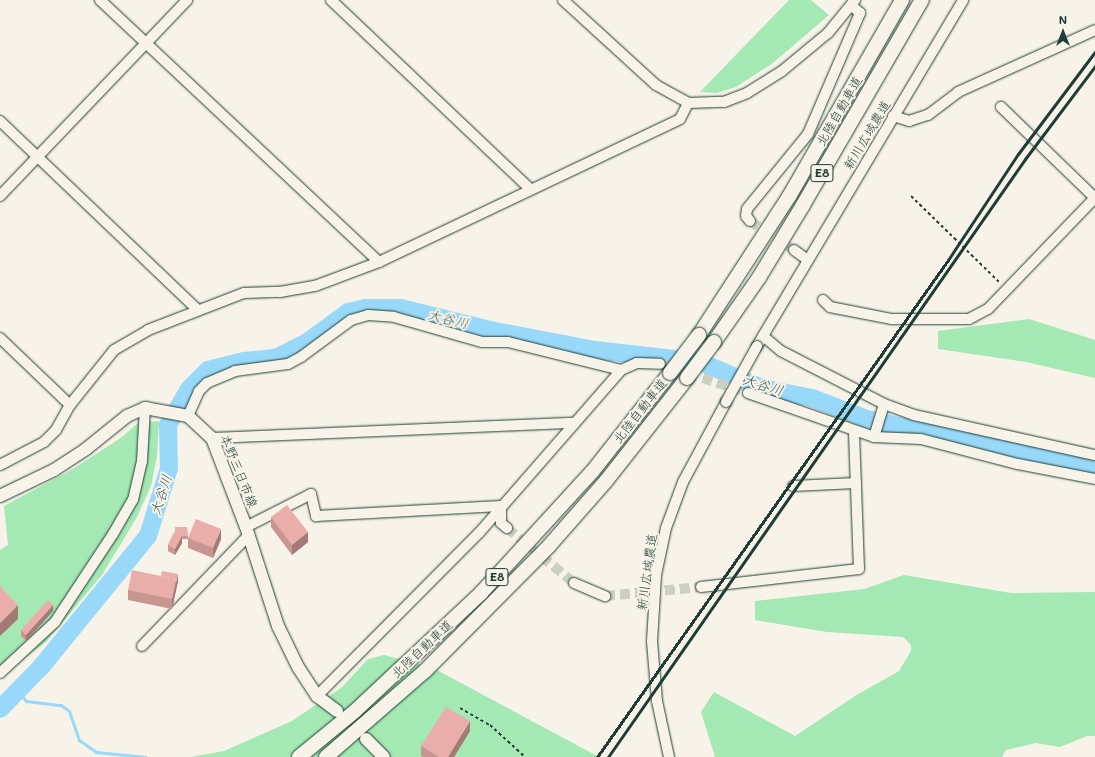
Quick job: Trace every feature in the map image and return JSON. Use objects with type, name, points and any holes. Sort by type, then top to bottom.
[{"type":"highway","name":"北陸自動車道","points":[[299,757],[355,711],[481,593],[592,472],[665,368],[699,335],[790,195],[902,0]]},
{"type":"highway","name":"北陸自動車道","points":[[326,757],[425,671],[549,546],[615,469],[687,378],[764,270],[848,130],[922,0]]},
{"type":"main road","points":[[0,496],[54,470],[86,449],[127,416],[145,408],[188,416]]},
{"type":"main road","name":"本野三日市線","points":[[188,416],[212,438],[247,531],[278,626],[298,667],[317,696],[337,711]]},
{"type":"main road","points":[[366,739],[378,755]]},
{"type":"street","points":[[100,0],[379,262]]},
{"type":"street","points":[[0,196],[187,0]]},
{"type":"street","points":[[331,0],[529,188]]},
{"type":"street","points":[[563,0],[656,85],[688,103],[724,102],[747,93],[782,71],[828,33],[853,3],[860,13],[808,134],[747,209],[746,216],[750,221]]},
{"type":"street","name":"新川広域農道","points":[[669,757],[657,701],[652,641],[656,576],[666,528],[683,482],[758,346],[963,0]]},
{"type":"street","points":[[893,116],[909,121],[928,115],[958,92],[1095,30]]},
{"type":"street","points":[[0,465],[44,442],[56,430],[70,405],[114,350],[148,330],[197,309],[244,293],[280,292],[315,286],[379,262],[529,188],[680,119],[688,103]]},
{"type":"street","points":[[823,300],[830,307],[891,319],[969,319],[988,309],[1095,198],[1001,107]]},
{"type":"street","points":[[0,121],[197,309]]},
{"type":"street","points":[[794,250],[808,260]]},
{"type":"street","points":[[188,416],[199,391],[207,383],[235,370],[288,364],[301,357],[351,320],[368,315],[394,317],[482,342],[508,342],[621,370]]},
{"type":"street","points":[[764,336],[781,351],[884,404],[914,415],[1095,455]]},
{"type":"street","points":[[0,338],[70,405]]},
{"type":"street","points":[[317,696],[479,533],[621,370],[637,363],[665,368]]},
{"type":"street","points":[[748,393],[874,437],[921,439],[1018,464],[1095,479]]},
{"type":"street","points":[[874,437],[884,404]]},
{"type":"street","points":[[0,673],[55,622],[113,534],[133,500],[142,461],[145,408]]},
{"type":"street","points":[[212,438],[575,423]]},
{"type":"street","points":[[700,588],[860,569],[854,431]]},
{"type":"street","points":[[793,486],[856,483]]},
{"type":"street","points":[[142,646],[247,531],[311,494],[316,516],[501,506]]},
{"type":"street","points":[[501,506],[500,523],[508,528]]},
{"type":"street","points":[[574,584],[605,596]]},
{"type":"path","points":[[911,196],[1007,290]]},
{"type":"path","points":[[460,708],[490,725],[525,757]]},
{"type":"green space","points":[[789,0],[811,0],[829,15],[773,63],[736,87],[717,93],[700,92]]},
{"type":"green space","points":[[1029,319],[1095,340],[1095,378],[1026,362],[938,349],[938,331]]},
{"type":"green space","points":[[159,421],[157,456],[151,486],[137,517],[102,575],[46,642],[0,677],[0,550],[8,545],[4,506],[73,469],[122,437],[138,423]]},
{"type":"green space","points":[[904,575],[1011,593],[1095,592],[1095,736],[1087,736],[1060,747],[1036,743],[1006,750],[1002,757],[715,757],[701,712],[714,692],[795,736],[855,696],[899,671],[911,651],[911,645],[903,637],[827,632],[755,620],[755,601],[864,589]]},
{"type":"green space","points":[[384,655],[433,668],[599,757],[191,757],[224,751],[292,721],[341,688],[368,659]]},
{"type":"building","points":[[287,505],[308,532],[292,545],[271,517]]},
{"type":"building","points":[[196,519],[221,529],[213,548],[188,538]]},
{"type":"building","points":[[175,527],[187,527],[188,536],[181,536],[175,533]]},
{"type":"building","points":[[174,532],[182,536],[175,549],[168,545]]},
{"type":"building","points":[[132,570],[176,579],[172,599],[128,590]]},
{"type":"building","points":[[162,571],[178,574],[176,582],[176,579],[161,576]]},
{"type":"building","points":[[0,586],[18,605],[0,623]]},
{"type":"building","points":[[48,600],[53,605],[26,635],[21,630]]},
{"type":"building","points":[[446,707],[470,721],[448,757],[439,757],[421,746]]},
{"type":"waterway","name":"大谷川","points":[[0,709],[41,667],[148,536],[169,468],[168,425],[189,389],[208,370],[245,361],[276,358],[306,343],[348,312],[366,308],[401,308],[490,330],[595,350],[700,362],[762,388],[812,398],[867,419],[1095,469]]},
{"type":"waterway","points":[[18,691],[26,701],[61,705],[69,711],[79,740],[96,752],[146,757]]},
{"type":"tunnel","points":[[750,221],[794,250]]},
{"type":"tunnel","points":[[660,364],[748,393]]},
{"type":"tunnel","points":[[507,528],[574,583]]},
{"type":"tunnel","points":[[605,596],[701,587]]},
{"type":"railway","points":[[597,757],[948,260],[1018,154],[1095,52]]},
{"type":"railway","points":[[608,757],[1025,159],[1095,66]]}]
